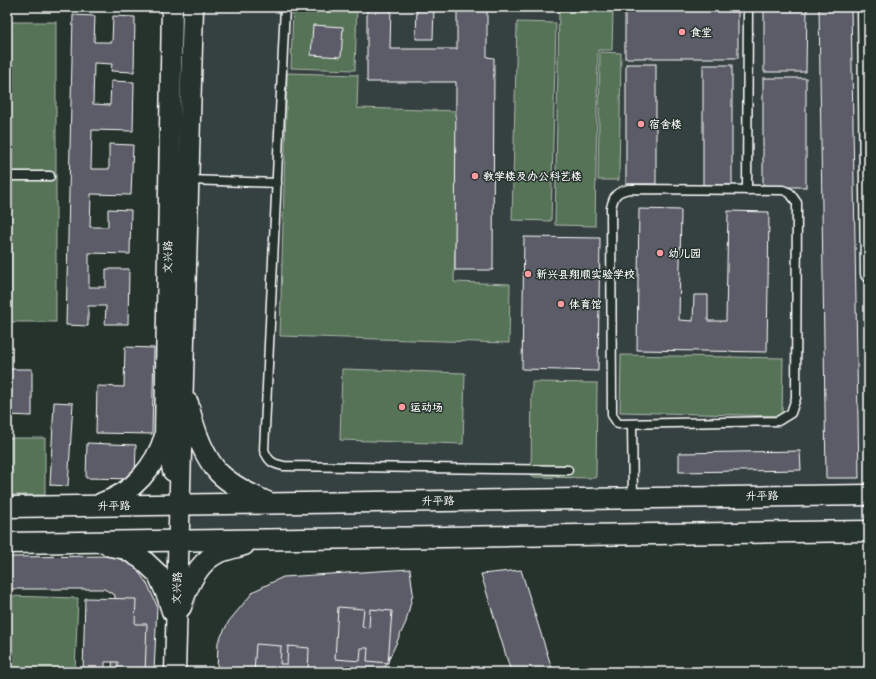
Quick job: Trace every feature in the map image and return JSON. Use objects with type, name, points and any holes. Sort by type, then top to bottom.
[{"type":"street","name":"文兴路","points":[[172,7],[165,436],[180,505]]},
{"type":"street","name":"文兴路","points":[[175,672],[189,180],[192,7]]},
{"type":"street","points":[[866,7],[869,274]]},
{"type":"street","points":[[183,385],[192,418],[204,451],[219,473],[252,496],[268,503]]},
{"type":"street","points":[[94,506],[115,499],[139,480],[161,449],[165,436]]},
{"type":"street","name":"升平路","points":[[7,507],[869,495]]},
{"type":"street","points":[[7,542],[869,531]]},
{"type":"street","points":[[176,624],[185,593],[197,571],[214,555],[261,539]]},
{"type":"street","points":[[86,542],[126,549],[142,559],[158,574],[167,594],[176,624]]},
{"type":"lane","points":[[285,7],[264,450],[267,458],[274,464],[284,466],[568,470]]},
{"type":"lane","points":[[747,190],[748,7]]},
{"type":"lane","points":[[7,176],[50,176]]},
{"type":"lane","points":[[189,180],[277,183]]},
{"type":"lane","points":[[629,189],[747,190],[783,190],[790,193],[797,203],[796,398],[791,413],[778,421],[618,424],[612,415],[610,208],[614,196],[621,191],[629,189]]},
{"type":"lane","points":[[632,424],[633,498]]},
{"type":"shaded area","name":"新兴县翔顺实验学校","points":[[193,7],[866,7],[869,274],[869,531],[179,540]]},
{"type":"green space","points":[[293,7],[357,7],[355,70],[291,68]]},
{"type":"green space","points":[[559,10],[613,11],[612,50],[598,50],[595,226],[555,225]]},
{"type":"green space","points":[[7,22],[56,22],[56,322],[7,322]]},
{"type":"green space","points":[[517,22],[556,23],[551,221],[512,220]]},
{"type":"green space","points":[[600,52],[621,53],[619,180],[598,180]]},
{"type":"green space","points":[[287,73],[358,75],[357,108],[459,111],[454,282],[510,284],[509,343],[280,336]]},
{"type":"green space","points":[[621,355],[783,358],[782,416],[620,412]]},
{"type":"green space","name":"运动场","points":[[342,369],[465,373],[463,444],[340,440]]},
{"type":"green space","points":[[532,382],[597,383],[596,478],[531,477]]},
{"type":"green space","points":[[7,438],[45,438],[45,495],[7,495]]},
{"type":"green space","points":[[7,596],[78,598],[75,672],[7,672]]},
{"type":"building","name":"教学楼及办公科艺楼","points":[[367,7],[391,7],[390,49],[457,49],[457,7],[487,7],[487,57],[494,58],[493,270],[455,270],[456,82],[367,82]]},
{"type":"building","points":[[417,7],[434,7],[433,39],[416,39]]},
{"type":"building","name":"食堂","points":[[625,7],[738,7],[738,58],[625,58]]},
{"type":"building","points":[[764,7],[807,7],[806,72],[764,72]]},
{"type":"building","points":[[819,7],[851,7],[859,478],[826,478]]},
{"type":"building","points":[[73,15],[95,16],[94,42],[112,42],[113,16],[135,17],[134,72],[111,71],[112,64],[94,63],[93,104],[110,105],[111,81],[134,82],[133,131],[92,130],[91,169],[109,169],[109,144],[133,145],[131,195],[91,194],[90,227],[108,227],[108,209],[131,210],[130,254],[89,253],[89,287],[106,287],[106,269],[129,269],[128,324],[105,324],[106,306],[88,306],[88,326],[66,325]]},
{"type":"building","points":[[313,25],[343,27],[341,57],[311,55]]},
{"type":"building","name":"宿舍楼","points":[[626,64],[656,64],[656,184],[626,184]]},
{"type":"building","name":"宿舍楼","points":[[703,65],[732,65],[732,185],[703,185]]},
{"type":"building","points":[[763,78],[806,78],[806,187],[763,187]]},
{"type":"building","name":"幼儿园","points":[[639,209],[681,210],[679,320],[693,321],[694,295],[708,295],[708,321],[726,321],[728,211],[769,212],[767,352],[637,350]]},
{"type":"building","name":"体育馆","points":[[524,237],[600,238],[598,371],[522,369]]},
{"type":"building","points":[[125,347],[154,348],[152,434],[96,433],[97,386],[124,387]]},
{"type":"building","points":[[7,369],[32,369],[32,416],[7,415]]},
{"type":"building","points":[[54,402],[73,403],[68,486],[50,485]]},
{"type":"building","points":[[87,443],[136,445],[135,479],[86,478]]},
{"type":"building","points":[[800,451],[801,470],[679,472],[679,453]]},
{"type":"building","points":[[114,556],[135,567],[148,585],[157,606],[154,672],[112,672],[115,595],[104,589],[7,589],[7,557]]},
{"type":"building","points":[[410,569],[413,593],[406,622],[383,672],[217,672],[218,642],[229,621],[254,591],[283,577]]},
{"type":"building","points":[[521,570],[553,672],[511,672],[481,574]]},
{"type":"building","points":[[85,598],[136,599],[135,624],[147,624],[145,672],[117,672],[118,662],[105,662],[105,672],[83,672]]},
{"type":"building","points":[[338,607],[364,609],[362,627],[369,628],[370,609],[392,611],[388,663],[367,661],[368,648],[361,648],[360,661],[335,659]]},
{"type":"building","points":[[256,644],[281,646],[280,664],[287,664],[288,646],[309,648],[308,672],[254,672]]},
{"type":"place","name":"食堂","points":[[682,32]]},
{"type":"place","name":"宿舍楼","points":[[641,124]]},
{"type":"place","name":"教学楼及办公科艺楼","points":[[475,176]]},
{"type":"place","name":"幼儿园","points":[[660,253]]},
{"type":"place","name":"新兴县翔顺实验学校","points":[[528,274]]},
{"type":"place","name":"体育馆","points":[[561,304]]},
{"type":"place","name":"运动场","points":[[402,407]]}]
